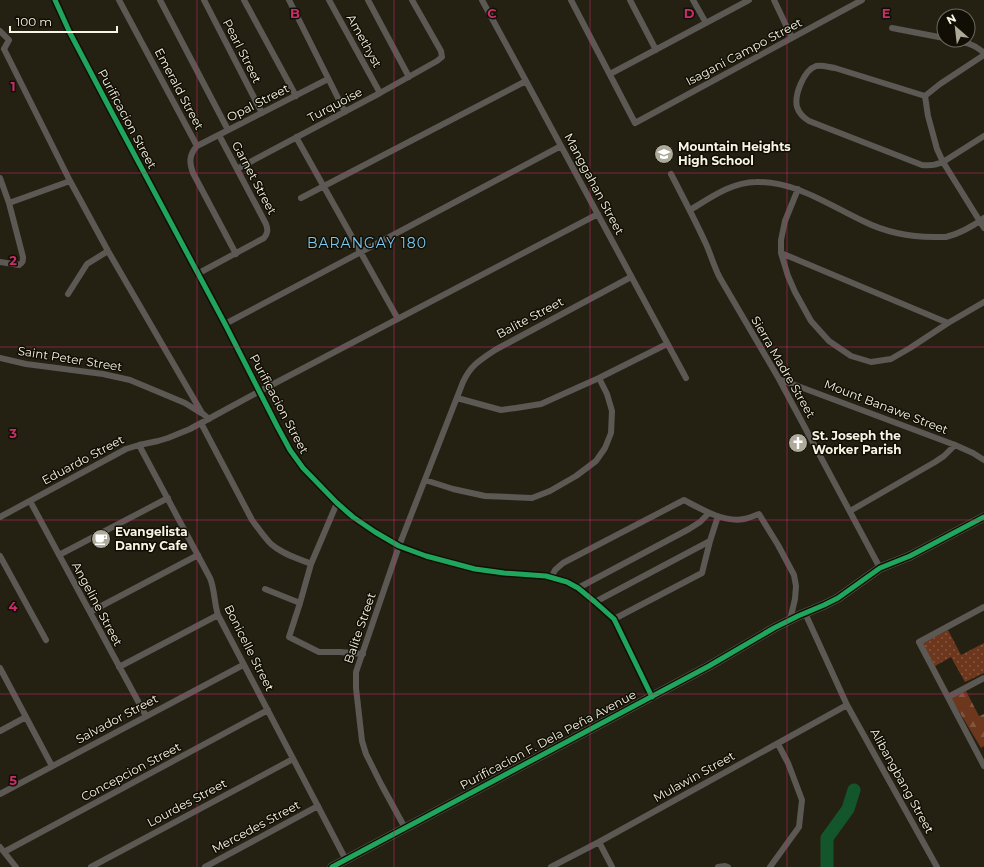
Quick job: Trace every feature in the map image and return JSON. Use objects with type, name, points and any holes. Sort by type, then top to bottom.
[{"type":"street","name":"Purificacion Street","points":[[55,0],[70,33],[199,274],[277,426],[290,450],[303,468],[337,503],[375,532],[399,546],[426,556],[475,569],[536,575],[567,582],[578,588],[614,619],[652,697]]},
{"type":"street","name":"Emerald Street","points":[[119,0],[197,146],[190,158],[190,166],[236,254]]},
{"type":"street","points":[[160,0],[228,130]]},
{"type":"street","name":"Pearl Street","points":[[204,0],[262,113]]},
{"type":"street","points":[[244,0],[296,96]]},
{"type":"street","points":[[288,0],[345,112]]},
{"type":"street","name":"Amethyst","points":[[329,0],[380,93]]},
{"type":"street","points":[[368,0],[409,77]]},
{"type":"street","name":"Turquoise","points":[[237,169],[380,93],[442,57],[412,0]]},
{"type":"street","name":"Manggahan Street","points":[[482,0],[686,378]]},
{"type":"street","points":[[571,0],[610,74],[749,0]]},
{"type":"street","points":[[630,0],[656,50]]},
{"type":"street","points":[[693,0],[706,23]]},
{"type":"street","points":[[774,0],[792,38]]},
{"type":"street","name":"Isagani Campo Street","points":[[610,74],[635,123],[862,0]]},
{"type":"street","points":[[892,28],[936,36]]},
{"type":"street","points":[[0,31],[10,40],[2,49],[70,181],[108,251],[202,414]]},
{"type":"street","points":[[925,96],[984,54],[976,46]]},
{"type":"street","points":[[925,96],[823,65],[814,67],[807,72],[801,83],[797,96],[797,107],[801,115],[809,122],[922,165],[936,165],[943,162],[984,136]]},
{"type":"street","name":"Opal Street","points":[[197,146],[328,79]]},
{"type":"street","points":[[301,198],[526,81]]},
{"type":"street","points":[[925,96],[932,134],[937,149],[943,162],[982,220],[984,228]]},
{"type":"street","name":"Garnet Street","points":[[219,135],[266,224],[268,232],[264,238],[236,254]]},
{"type":"street","points":[[296,137],[398,319]]},
{"type":"street","points":[[225,324],[561,146]]},
{"type":"street","name":"Sierra Madre Street","points":[[671,174],[690,210],[720,278],[779,379],[880,568]]},
{"type":"street","points":[[0,178],[9,203],[23,257],[23,262],[19,265],[0,262]]},
{"type":"street","points":[[9,203],[70,181]]},
{"type":"street","points":[[690,210],[724,190],[738,184],[756,182],[778,184],[798,189],[864,222],[907,235],[945,237],[961,231],[982,220]]},
{"type":"street","points":[[798,189],[785,222],[781,240],[781,253],[788,276],[811,321],[829,341],[851,356],[871,362],[891,359],[984,302]]},
{"type":"street","name":"Eduardo Street","points":[[0,517],[126,449],[139,444],[158,441],[182,433],[598,214]]},
{"type":"street","points":[[68,294],[86,264],[108,251]]},
{"type":"street","points":[[781,253],[948,323]]},
{"type":"street","points":[[199,274],[236,254]]},
{"type":"street","name":"Balite Street","points":[[405,828],[366,754],[362,741],[356,688],[356,672],[399,546],[463,382],[468,372],[478,361],[495,350],[631,276]]},
{"type":"street","points":[[457,398],[501,410],[541,404],[599,378],[667,344]]},
{"type":"street","name":"Saint Peter Street","points":[[0,358],[26,364],[103,374],[130,380],[185,403],[209,419]]},
{"type":"street","points":[[425,480],[453,489],[485,496],[532,498],[550,491],[576,476],[596,461],[606,448],[611,433],[612,411],[607,394],[599,378]]},
{"type":"street","name":"Mount Banawe Street","points":[[779,379],[955,445],[984,460]]},
{"type":"street","points":[[201,423],[252,520],[271,544],[279,550],[311,564]]},
{"type":"street","name":"Bonicelle Street","points":[[139,444],[212,584],[214,590],[214,603],[218,615],[346,860]]},
{"type":"street","points":[[850,511],[935,462],[944,456],[955,445]]},
{"type":"street","points":[[59,555],[168,498]]},
{"type":"street","points":[[551,578],[555,570],[563,563],[684,500],[709,513],[732,520],[743,519],[759,514],[794,574],[796,586],[795,600],[790,620]]},
{"type":"street","name":"Angeline Street","points":[[30,501],[146,716]]},
{"type":"street","points":[[337,503],[311,564],[289,637],[319,652],[363,654]]},
{"type":"street","points":[[578,588],[689,529],[700,522],[709,513]]},
{"type":"street","points":[[614,619],[702,573],[718,516]]},
{"type":"street","name":"Purificacion F. Dela Peña Avenue","points":[[332,867],[728,656],[774,628],[838,598],[880,568],[910,556],[984,517]]},
{"type":"street","points":[[595,602],[710,541]]},
{"type":"street","points":[[90,612],[198,555]]},
{"type":"street","points":[[0,556],[46,640]]},
{"type":"street","points":[[265,589],[300,604]]},
{"type":"street","points":[[984,607],[918,642],[984,766]]},
{"type":"street","name":"Alibangbang Street","points":[[804,613],[847,705],[936,867]]},
{"type":"street","points":[[119,667],[218,615]]},
{"type":"street","name":"Salvador Street","points":[[0,794],[244,665]]},
{"type":"street","points":[[0,668],[52,766]]},
{"type":"street","points":[[948,697],[984,678]]},
{"type":"street","name":"Mulawin Street","points":[[551,867],[847,705]]},
{"type":"street","name":"Concepcion Street","points":[[2,850],[268,710]]},
{"type":"street","points":[[0,731],[26,717]]},
{"type":"street","points":[[770,867],[799,827],[802,800],[788,763],[778,744]]},
{"type":"street","points":[[978,753],[984,750]]},
{"type":"street","name":"Lourdes Street","points":[[91,867],[293,759]]},
{"type":"street","name":"Mercedes Street","points":[[205,867],[318,806]]},
{"type":"street","points":[[599,842],[612,867]]},
{"type":"street","points":[[2,850],[16,867]]},
{"type":"street","points":[[718,867],[728,867]]},
{"type":"green space","points":[[948,630],[961,655],[984,643],[984,673],[965,682],[951,657],[935,666],[922,643]]},
{"type":"green space","points":[[966,691],[979,716],[984,714],[984,746],[981,748],[951,698]]},
{"type":"waterway","points":[[827,867],[827,838],[848,809],[854,790]]},
{"type":"cycle path","points":[[55,0],[70,33],[225,324],[277,426],[290,450],[303,468],[353,517],[399,546],[426,556],[475,569],[546,576],[567,582],[578,588],[614,619],[652,697]]},
{"type":"cycle path","points":[[332,867],[709,666],[774,628],[838,598],[880,568],[910,556],[984,517]]},
{"type":"place","name":"Mountain Heights High School","points":[[664,154]]},
{"type":"place","name":"St. Joseph the Worker Parish","points":[[798,443]]},
{"type":"place","name":"Evangelista Danny Cafe","points":[[101,539]]},
{"type":"district","name":"BARANGAY 180","points":[[367,243]]}]
